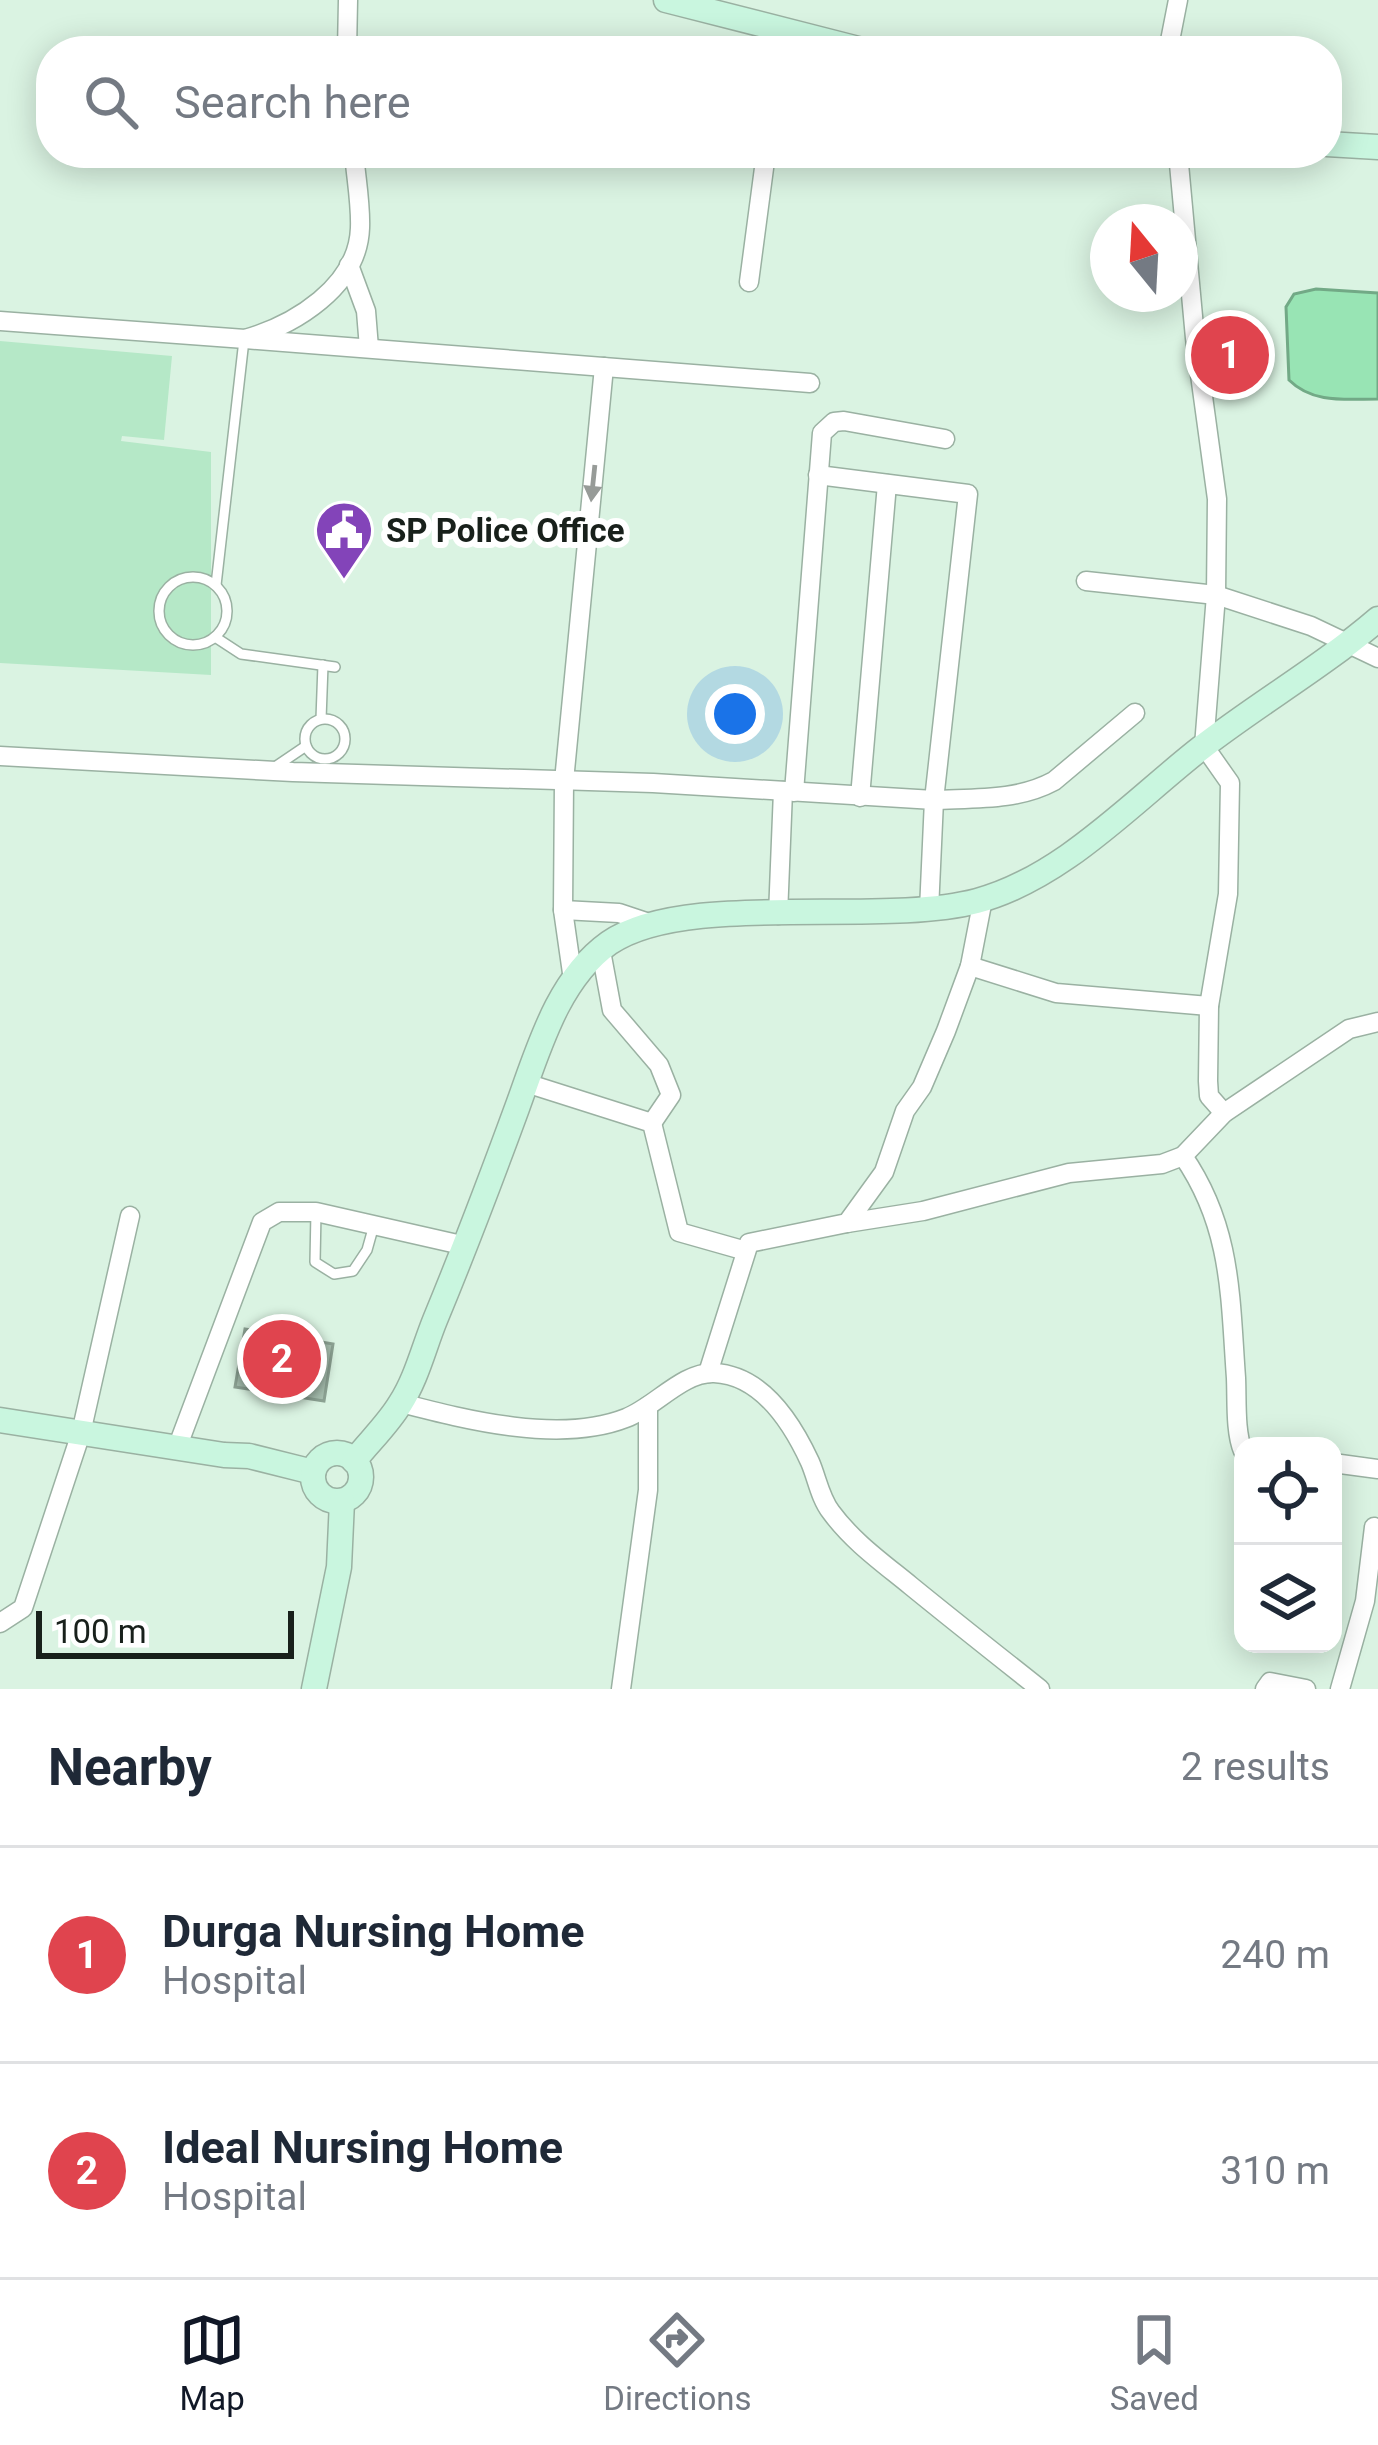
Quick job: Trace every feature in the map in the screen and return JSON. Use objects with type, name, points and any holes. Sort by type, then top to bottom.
[{"type":"main road","points":[[665,0],[768,36]]},
{"type":"main road","points":[[1342,145],[1378,147]]},
{"type":"main road","points":[[354,1461],[401,1403],[466,1246],[548,1025],[573,980],[608,944],[652,924],[778,914],[929,910],[983,899],[1082,846],[1204,746],[1378,619]]},
{"type":"main road","points":[[0,1420],[249,1456],[313,1472]]},
{"type":"main road","points":[[314,1689],[339,1567],[342,1501],[359,1487],[360,1470],[354,1461],[330,1454],[313,1472],[315,1488],[322,1497],[342,1501]]},
{"type":"street","points":[[347,36],[348,0]]},
{"type":"street","points":[[1171,36],[1178,0]]},
{"type":"street","points":[[244,339],[277,329],[339,282],[360,231],[355,168]]},
{"type":"street","points":[[749,282],[764,168]]},
{"type":"street","points":[[1179,168],[1195,338],[1217,499],[1216,595],[1204,746],[1230,783],[1228,894],[1209,1006],[1209,1096],[1225,1113]]},
{"type":"street","points":[[349,265],[366,311],[369,348]]},
{"type":"street","points":[[0,321],[810,383]]},
{"type":"street","points":[[573,980],[563,910],[564,781],[604,367]]},
{"type":"street","points":[[778,914],[822,433],[834,422],[945,439]]},
{"type":"street","points":[[818,475],[968,494],[934,800],[929,910]]},
{"type":"street","points":[[860,797],[886,484]]},
{"type":"street","points":[[1086,581],[1216,595],[1311,626],[1378,658]]},
{"type":"street","points":[[0,757],[934,800],[1012,796],[1039,789],[1135,713]]},
{"type":"street","points":[[847,1223],[884,1172],[905,1111],[922,1087],[970,966],[983,899]]},
{"type":"street","points":[[563,910],[620,913],[652,924]]},
{"type":"street","points":[[601,951],[612,1010],[659,1065],[671,1095],[652,1123],[679,1232],[746,1251]]},
{"type":"street","points":[[970,966],[1057,993],[1209,1006]]},
{"type":"street","points":[[708,1373],[749,1243],[923,1211],[1070,1173],[1162,1164],[1183,1156],[1225,1113],[1349,1029],[1378,1022]]},
{"type":"street","points":[[526,1083],[652,1123]]},
{"type":"street","points":[[1183,1156],[1202,1184],[1228,1270],[1242,1437]]},
{"type":"street","points":[[177,1448],[262,1222],[279,1212],[316,1212],[466,1246]]},
{"type":"street","points":[[0,1623],[23,1608],[81,1433],[130,1216]]},
{"type":"street","points":[[401,1403],[472,1421],[540,1428],[601,1425],[629,1418],[699,1374],[720,1373],[758,1388],[781,1412],[809,1460],[827,1508],[854,1539],[1040,1689]]},
{"type":"street","points":[[621,1689],[648,1490],[648,1406]]},
{"type":"street","points":[[1342,1463],[1378,1469]]},
{"type":"street","points":[[1340,1689],[1365,1601],[1375,1527]]},
{"type":"street","points":[[1355,1640],[1378,1646]]},
{"type":"street","points":[[1264,1689],[1270,1682],[1306,1689]]},
{"type":"lane","points":[[216,585],[196,577],[168,588],[159,608],[164,628],[182,643],[205,643],[222,628],[226,606],[216,585],[244,339]]},
{"type":"lane","points":[[214,637],[241,654],[329,666],[321,719]]},
{"type":"lane","points":[[343,750],[326,760],[314,757],[306,746],[309,727],[321,719],[334,721],[344,731],[343,750],[360,774]]},
{"type":"lane","points":[[270,770],[306,746]]},
{"type":"lane","points":[[316,1212],[316,1262],[334,1274],[353,1271],[367,1250],[374,1225]]},
{"type":"shaded area","points":[[1316,289],[1378,293],[1378,399],[1319,397],[1289,380],[1286,307],[1294,294]]},
{"type":"shaded area","points":[[0,341],[172,356],[164,440],[122,436],[121,441],[211,452],[211,675],[0,663]]},
{"type":"building","points":[[1256,327],[1263,378],[1216,385],[1209,333]]},
{"type":"building","points":[[245,1329],[333,1344],[324,1401],[235,1387]]},
{"type":"place","name":"Durga Nursing Home","points":[[1230,355]]},
{"type":"place","name":"SP Police Office","points":[[344,581]]},
{"type":"place","name":"Ideal Nursing Home","points":[[282,1359]]}]
